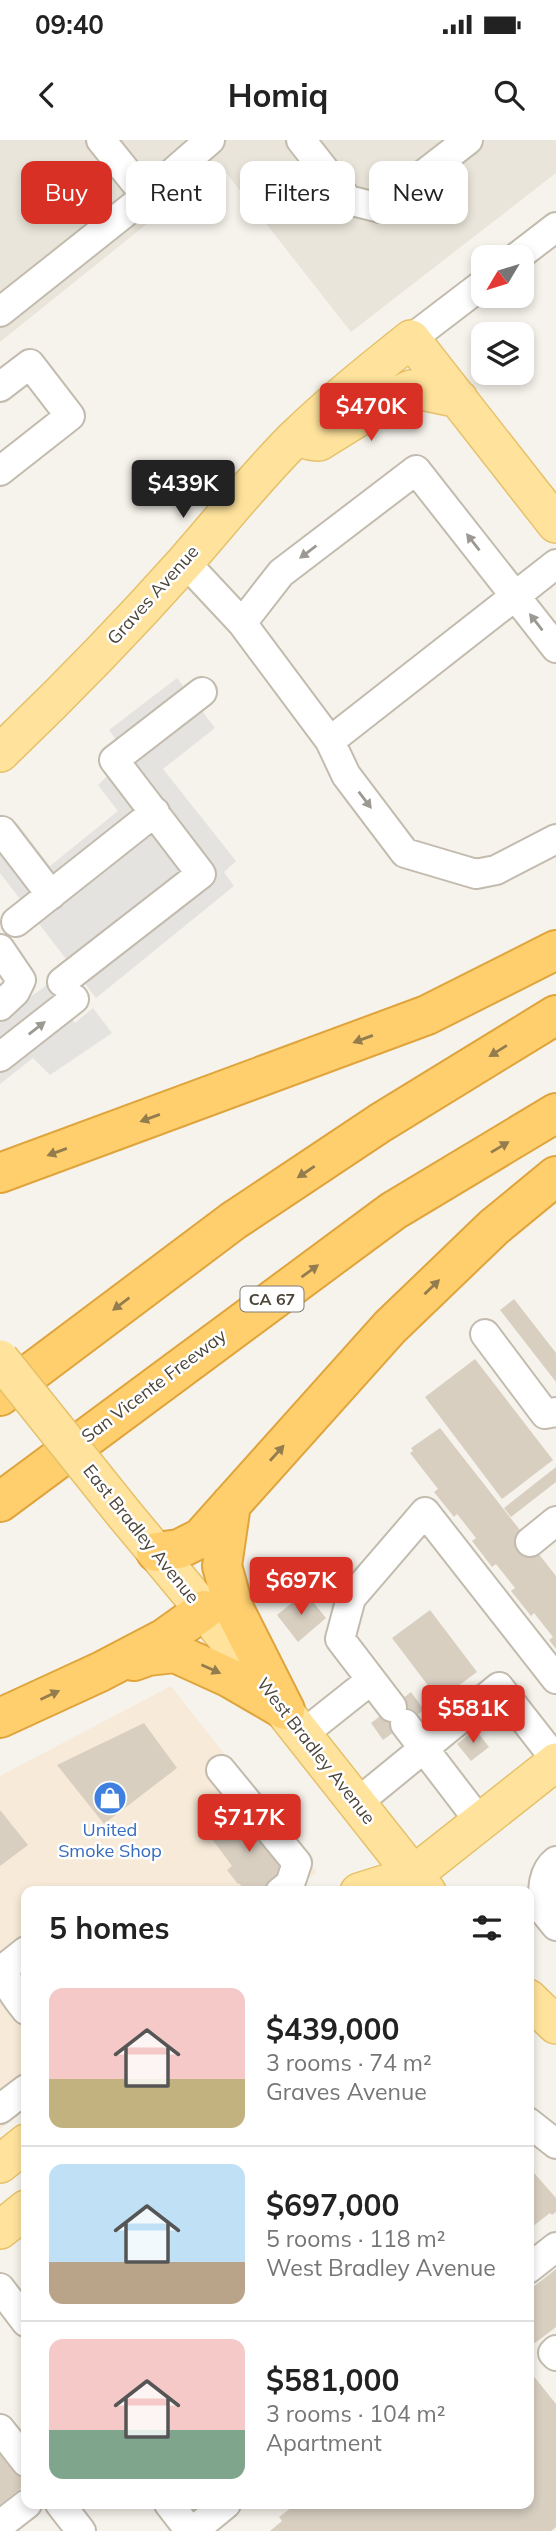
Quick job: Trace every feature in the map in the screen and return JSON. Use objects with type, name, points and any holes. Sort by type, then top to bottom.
[{"type":"highway","points":[[0,1173],[427,1015],[556,950]]},
{"type":"highway","points":[[0,1396],[233,1221],[380,1124],[556,1015]]},
{"type":"highway","name":"San Vicente Freeway","points":[[0,1502],[393,1211],[556,1113]]},
{"type":"highway","points":[[156,1552],[179,1549],[201,1538],[390,1327],[494,1227],[556,1176]]},
{"type":"highway","points":[[232,1504],[222,1566],[234,1609],[294,1722]]},
{"type":"highway","points":[[0,1718],[100,1672],[165,1638],[204,1609]]},
{"type":"highway","points":[[100,1672],[148,1656],[175,1653],[230,1678],[294,1722]]},
{"type":"main road","points":[[411,340],[556,524]]},
{"type":"main road","name":"Graves Avenue","points":[[0,753],[46,709],[185,562],[265,468],[357,382],[411,340]]},
{"type":"main road","points":[[295,438],[320,442],[385,401],[411,389],[459,399]]},
{"type":"main road","name":"East Bradley Avenue","points":[[0,1359],[204,1609]]},
{"type":"main road","name":"West Bradley Avenue","points":[[204,1609],[357,1802],[414,1886]]},
{"type":"main road","points":[[414,1886],[480,1822],[556,1761]]},
{"type":"main road","points":[[534,2004],[556,2025]]},
{"type":"main road","points":[[0,2164],[21,2147]]},
{"type":"main road","points":[[0,2230],[21,2213]]},
{"type":"street","points":[[101,140],[126,171]]},
{"type":"street","points":[[186,161],[210,140]]},
{"type":"street","points":[[301,140],[348,200],[380,208],[468,140]]},
{"type":"street","points":[[0,312],[126,212]]},
{"type":"street","points":[[533,245],[556,228]]},
{"type":"street","points":[[411,340],[471,293]]},
{"type":"street","points":[[0,387],[30,363],[70,416],[0,471]]},
{"type":"street","points":[[242,623],[281,573],[416,470],[556,648]]},
{"type":"street","points":[[185,562],[242,623],[330,741],[346,775],[405,853],[475,874],[496,870],[556,839]]},
{"type":"street","points":[[330,741],[556,564]]},
{"type":"street","points":[[0,1057],[68,991],[201,874],[114,760],[202,692]]},
{"type":"street","points":[[16,922],[155,813]]},
{"type":"street","points":[[2,831],[51,895]]},
{"type":"street","points":[[0,949],[21,980],[15,992],[0,1006]]},
{"type":"street","points":[[485,1335],[545,1414],[556,1412]]},
{"type":"street","points":[[480,1822],[340,1639],[351,1598],[425,1512],[556,1679]]},
{"type":"street","points":[[530,1542],[556,1521]]},
{"type":"street","points":[[294,1722],[371,1679]]},
{"type":"street","points":[[357,1802],[499,1687],[556,1761]]},
{"type":"street","points":[[221,1770],[297,1863],[288,1886]]},
{"type":"street","points":[[556,1861],[544,1878],[543,1910],[556,1926]]},
{"type":"street","points":[[21,1955],[6,1966],[5,1978],[21,2003]]},
{"type":"street","points":[[0,2109],[21,2093]]},
{"type":"street","points":[[534,2127],[556,2144]]},
{"type":"street","points":[[534,2264],[556,2248]]},
{"type":"street","points":[[0,2288],[21,2315]]},
{"type":"street","points":[[556,2350],[553,2353],[556,2357]]},
{"type":"street","points":[[0,2429],[21,2456]]},
{"type":"street","points":[[0,2525],[21,2509]]},
{"type":"street","points":[[64,2509],[81,2531]]},
{"type":"street","points":[[173,2509],[191,2531],[220,2509]]},
{"type":"shaded area","points":[[0,140],[556,140],[556,173],[351,332],[266,224],[355,224],[355,161],[240,161],[240,190],[226,173],[226,161],[126,161],[126,224],[147,224],[0,342]]},
{"type":"shaded area","points":[[177,678],[215,728],[163,769],[236,861],[224,872],[234,886],[96,998],[0,873],[0,836],[17,823],[50,866],[118,811],[98,785],[128,756],[109,730]]},
{"type":"shaded area","points":[[48,984],[75,1023],[93,1008],[112,1033],[50,1075],[33,1058],[0,1084],[0,1020]]},
{"type":"shaded area","points":[[171,1686],[317,1872],[300,1886],[21,1886],[21,2112],[0,2129],[0,1776]]},
{"type":"building","points":[[514,1299],[556,1353],[556,1382],[500,1310]]},
{"type":"building","points":[[475,1359],[553,1460],[502,1499],[425,1397]]},
{"type":"building","points":[[440,1428],[556,1576],[556,1649],[549,1640],[553,1637],[534,1613],[531,1616],[511,1591],[515,1588],[496,1564],[492,1567],[472,1541],[476,1538],[457,1514],[454,1517],[434,1492],[438,1489],[410,1453],[413,1451],[411,1448]]},
{"type":"building","points":[[556,1467],[556,1482],[511,1517],[504,1508]]},
{"type":"building","points":[[305,1592],[326,1618],[298,1642],[277,1615]]},
{"type":"building","points":[[430,1610],[477,1672],[439,1700],[392,1638]]},
{"type":"building","points":[[411,1692],[424,1710],[383,1740],[371,1723]]},
{"type":"building","points":[[144,1723],[177,1768],[104,1824],[57,1765]]},
{"type":"building","points":[[475,1729],[489,1747],[471,1761],[457,1744]]},
{"type":"building","points":[[244,1809],[286,1863],[273,1886],[238,1884],[227,1870],[232,1866],[209,1835]]},
{"type":"building","points":[[0,1810],[28,1845],[0,1866]]},
{"type":"building","points":[[534,2173],[556,2198],[556,2212],[552,2215],[550,2213],[534,2225]]},
{"type":"building","points":[[556,2269],[556,2327],[535,2343],[534,2342],[534,2286]]},
{"type":"building","points":[[534,2376],[556,2404],[556,2527],[551,2531],[270,2531],[282,2521],[279,2517],[289,2509],[534,2509]]},
{"type":"building","points":[[0,2442],[21,2469],[21,2488],[0,2505]]},
{"type":"place","name":"United Smoke Shop","points":[[110,1798]]}]
